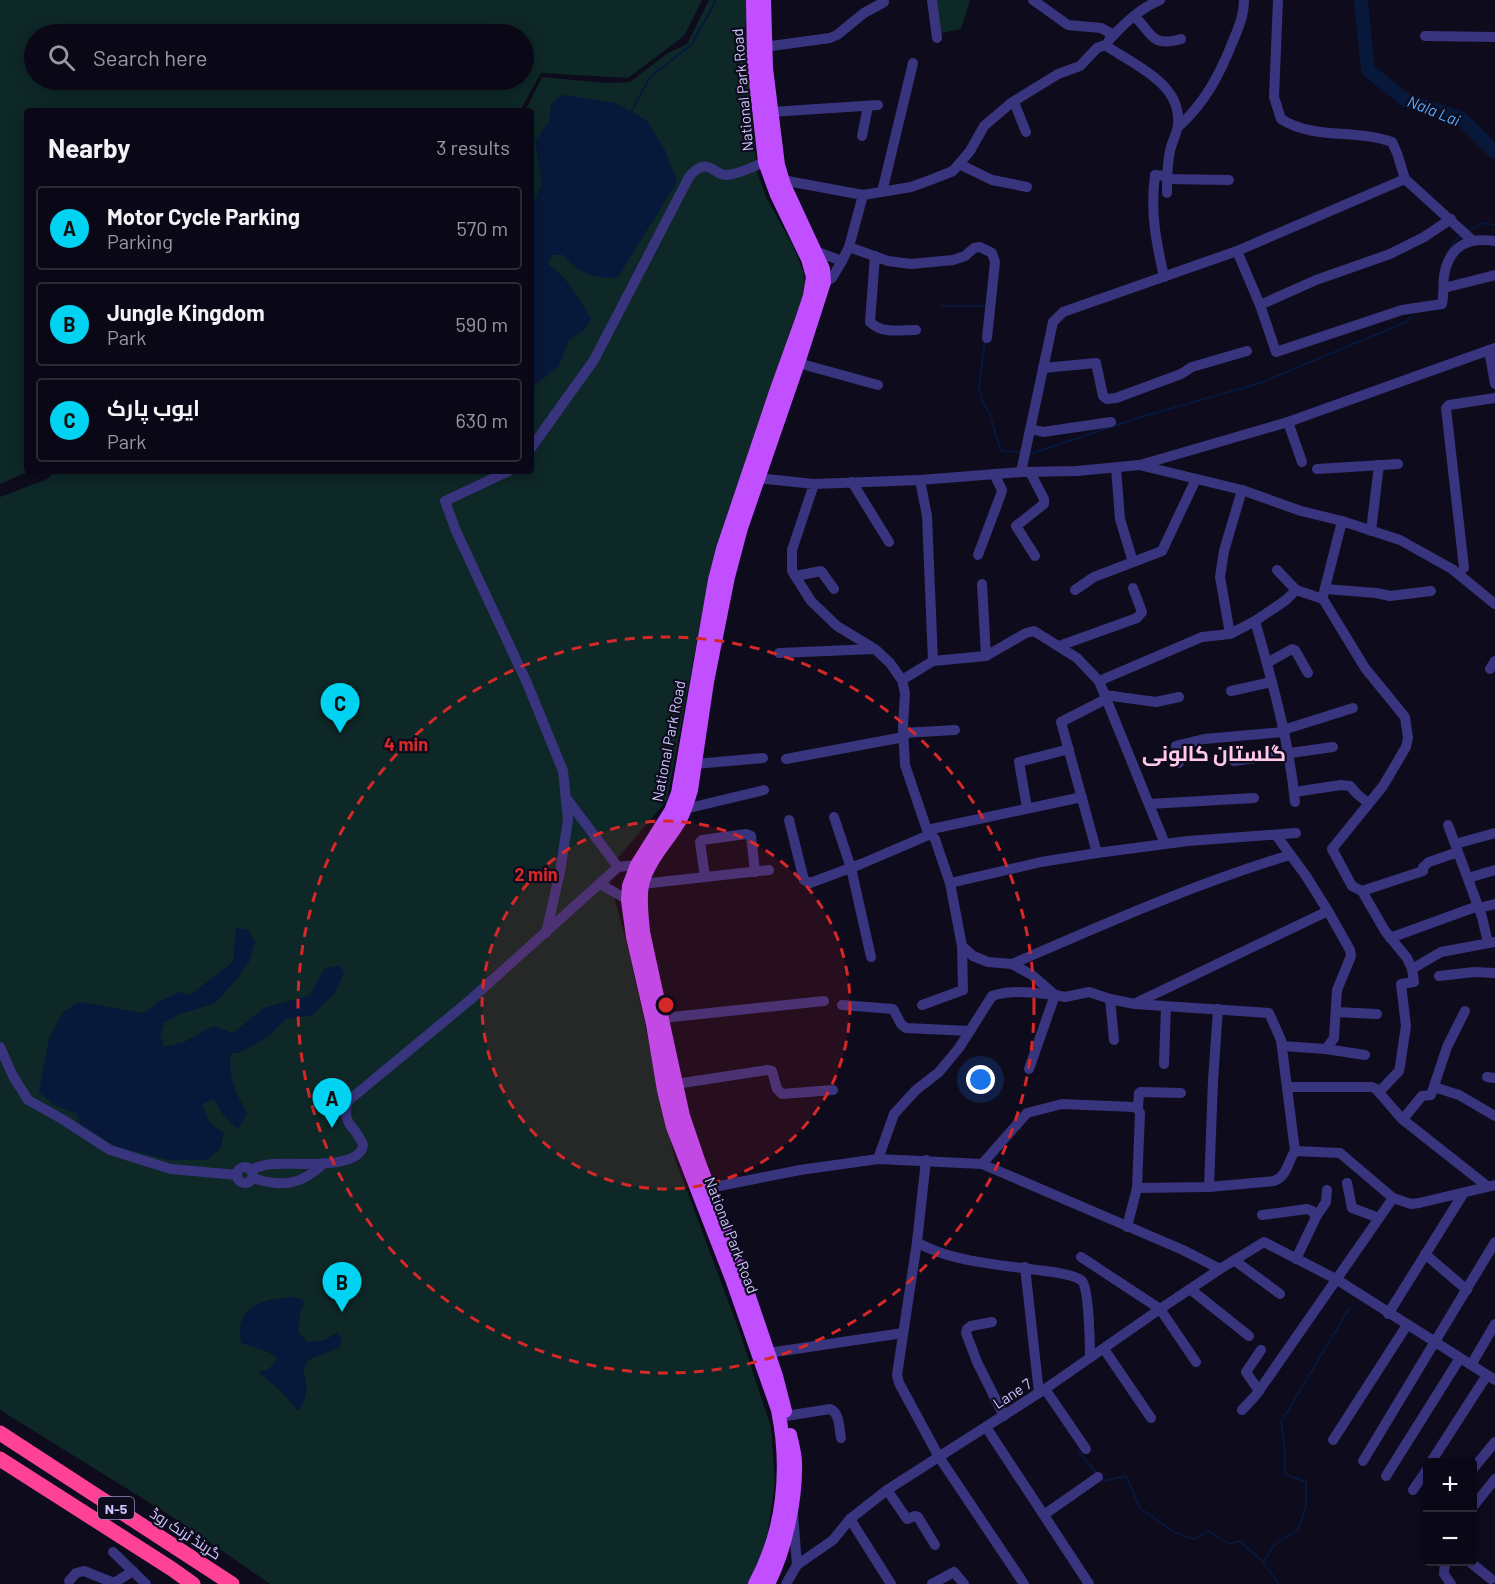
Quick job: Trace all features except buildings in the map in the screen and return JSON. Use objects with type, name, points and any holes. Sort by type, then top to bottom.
[{"type":"highway","name":"گرینڈ ٹرنک روڈ","points":[[0,1433],[232,1584]]},
{"type":"highway","name":"N-5","points":[[0,1459],[193,1584]]},
{"type":"main road","name":"National Park Road","points":[[753,0],[754,64],[765,162],[777,195],[808,259],[813,277],[810,296],[758,478],[718,595],[678,793],[643,868],[642,884],[643,932],[683,1116],[768,1353],[778,1398],[784,1448],[781,1505],[768,1557],[755,1584]]},
{"type":"main road","name":"National Park Road","points":[[764,0],[764,46],[777,165],[823,269],[824,282],[798,363],[787,379],[723,549],[695,765],[685,809],[629,886],[628,900],[633,937],[673,1127],[786,1416],[795,1462],[792,1502],[782,1550],[768,1584]]},
{"type":"street","points":[[932,0],[937,38]]},
{"type":"street","points":[[1033,0],[1068,25],[1101,28],[1114,35]]},
{"type":"street","points":[[782,180],[863,195],[911,187],[953,171],[970,152],[984,126],[1014,102],[1058,74],[1080,66],[1097,48],[1105,45],[1125,22],[1151,3],[1160,0]]},
{"type":"street","points":[[1178,127],[1191,116],[1215,83],[1243,16],[1244,0]]},
{"type":"street","points":[[1278,0],[1275,97],[1281,119],[1292,126],[1332,134],[1365,134],[1392,142],[1405,179],[1467,235],[1495,241]]},
{"type":"street","points":[[764,46],[837,36],[864,13],[884,2]]},
{"type":"street","points":[[1134,16],[1141,22],[1151,38],[1173,42],[1181,39]]},
{"type":"street","points":[[1425,36],[1495,37]]},
{"type":"street","points":[[1105,45],[1159,81],[1171,93],[1177,104],[1178,127],[1170,148],[1167,193]]},
{"type":"street","points":[[882,192],[913,63]]},
{"type":"street","points":[[1014,102],[1026,132]]},
{"type":"street","points":[[771,112],[873,105],[862,136]]},
{"type":"street","points":[[534,444],[594,360],[688,177],[693,171],[704,167],[728,175],[765,162]]},
{"type":"street","points":[[959,164],[992,180],[1027,187]]},
{"type":"street","points":[[1164,277],[1155,235],[1152,201],[1155,175],[1229,180]]},
{"type":"street","points":[[1035,556],[1016,526],[1044,504],[1044,499],[1026,472],[1030,429],[1053,322],[1063,312],[1237,251],[1405,179]]},
{"type":"street","points":[[824,282],[832,278],[849,247],[863,195]]},
{"type":"street","points":[[1260,305],[1316,280],[1390,254],[1424,237],[1451,219]]},
{"type":"street","points":[[1237,251],[1260,305],[1276,352],[1402,310],[1442,304],[1444,276],[1451,256],[1467,235]]},
{"type":"street","points":[[849,247],[888,261],[911,264],[953,260],[980,247],[992,253],[995,262],[987,338]]},
{"type":"street","points":[[814,251],[842,261]]},
{"type":"street","points":[[875,256],[870,322],[874,327],[884,330],[916,330]]},
{"type":"street","points":[[1444,288],[1495,275]]},
{"type":"street","points":[[758,478],[814,484],[852,483],[1116,468],[1139,465],[1288,422],[1492,349],[1495,384]]},
{"type":"street","points":[[1043,368],[1096,363],[1103,396],[1107,399],[1116,398],[1181,374],[1192,367],[1248,351]]},
{"type":"street","points":[[798,363],[878,385]]},
{"type":"street","points":[[1464,568],[1446,408],[1449,405],[1495,398]]},
{"type":"street","points":[[1030,429],[1043,432],[1111,422]]},
{"type":"street","points":[[1288,422],[1302,462]]},
{"type":"street","points":[[1317,469],[1398,464]]},
{"type":"street","points":[[1139,465],[1242,490],[1301,511],[1342,521],[1400,540],[1452,569],[1495,604]]},
{"type":"street","points":[[1371,531],[1379,465]]},
{"type":"street","points":[[1116,468],[1120,519],[1133,562]]},
{"type":"street","points":[[503,474],[445,501],[456,531],[527,683],[563,771],[568,820],[556,917]]},
{"type":"street","points":[[978,555],[1002,490],[994,474]]},
{"type":"street","points":[[1075,590],[1094,577],[1162,551],[1196,479]]},
{"type":"street","points":[[920,480],[927,516],[933,661]]},
{"type":"street","points":[[852,483],[889,542]]},
{"type":"street","points":[[814,484],[792,550],[792,571],[811,601],[837,626],[874,649],[890,663],[902,680],[905,693],[905,765],[950,883],[962,946],[963,990],[922,1005]]},
{"type":"street","points":[[1230,634],[1220,577],[1224,551],[1242,490]]},
{"type":"street","points":[[1342,521],[1324,594],[1365,668],[1405,717],[1408,738],[1406,747],[1383,786],[1332,849],[1352,886],[1362,891],[1412,969],[1414,982],[1401,984],[1406,1026],[1399,1071],[1380,1091]]},
{"type":"street","points":[[1277,570],[1296,590],[1324,594],[1376,593],[1390,596],[1431,591]]},
{"type":"street","points":[[796,576],[821,571],[834,590]]},
{"type":"street","points":[[982,584],[986,656]]},
{"type":"street","points":[[1059,646],[1137,618],[1143,612],[1133,588]]},
{"type":"street","points":[[1099,681],[1202,637],[1230,634],[1255,621],[1286,600],[1296,590]]},
{"type":"street","points":[[1255,621],[1279,705],[1294,797],[1341,785],[1350,786],[1368,803]]},
{"type":"street","points":[[902,680],[933,661],[986,656],[1030,631],[1034,631],[1059,646],[1077,658],[1099,681],[1165,844]]},
{"type":"street","points":[[779,653],[874,649]]},
{"type":"street","points":[[1267,663],[1292,649],[1308,673]]},
{"type":"street","points":[[1231,691],[1272,682]]},
{"type":"street","points":[[1097,853],[1061,722],[1105,697],[1156,702],[1179,697]]},
{"type":"street","points":[[1179,763],[1176,746],[1179,745],[1204,738],[1283,731],[1353,708]]},
{"type":"street","points":[[786,759],[904,735],[955,730]]},
{"type":"street","points":[[1234,761],[1333,747]]},
{"type":"street","points":[[1027,808],[1019,762],[1069,749]]},
{"type":"street","points":[[695,765],[763,758]]},
{"type":"street","points":[[685,809],[764,790]]},
{"type":"street","points":[[789,820],[804,880],[807,883],[851,868],[929,832],[1082,797]]},
{"type":"street","points":[[1149,804],[1254,798]]},
{"type":"street","points":[[567,799],[618,867]]},
{"type":"street","points":[[834,817],[851,868],[871,957]]},
{"type":"street","points":[[1412,969],[1441,952],[1491,942],[1448,825]]},
{"type":"street","points":[[950,883],[1041,861],[1165,844],[1296,833]]},
{"type":"street","points":[[1362,891],[1424,871],[1423,867],[1429,862],[1456,848],[1495,833]]},
{"type":"street","points":[[705,878],[700,842],[746,834],[751,836],[755,872]]},
{"type":"street","points":[[1276,835],[1306,876],[1350,950],[1350,956],[1337,990],[1334,1038],[1326,1049]]},
{"type":"street","points":[[1012,964],[1232,872],[1290,855]]},
{"type":"street","points":[[251,1174],[261,1166],[273,1164],[311,1166],[358,1156],[362,1151],[362,1140],[346,1119],[345,1110],[348,1101],[546,934],[556,917],[600,884],[618,867],[643,868]]},
{"type":"street","points":[[642,884],[770,870]]},
{"type":"street","points":[[1468,878],[1495,870]]},
{"type":"street","points":[[600,884],[628,900]]},
{"type":"street","points":[[1390,938],[1479,907],[1495,904]]},
{"type":"street","points":[[1135,1004],[1328,911]]},
{"type":"street","points":[[962,946],[973,957],[988,962],[1012,964],[1032,975],[1055,995]]},
{"type":"street","points":[[1439,976],[1474,972],[1495,973]]},
{"type":"street","points":[[878,1159],[894,1114],[916,1090],[939,1072],[959,1048],[992,996],[1025,992],[1065,997],[1089,992],[1135,1004],[1269,1013],[1274,1019],[1282,1046],[1295,1151],[1280,1179],[1209,1187],[1137,1188]]},
{"type":"street","points":[[1029,1069],[1055,995]]},
{"type":"street","points":[[1110,999],[1114,1040]]},
{"type":"street","points":[[663,1018],[824,1001]]},
{"type":"street","points":[[842,1005],[893,1009],[900,1024],[906,1028],[970,1031]]},
{"type":"street","points":[[1164,1064],[1166,1006]]},
{"type":"street","points":[[1209,1187],[1218,1009]]},
{"type":"street","points":[[1403,1119],[1422,1096],[1430,1096],[1448,1047],[1465,1011]]},
{"type":"street","points":[[1336,1012],[1377,1014]]},
{"type":"street","points":[[1282,1046],[1365,1055]]},
{"type":"street","points":[[0,1047],[13,1076],[28,1100],[110,1150],[171,1169],[237,1175],[242,1168],[276,1184],[310,1177],[323,1164]]},
{"type":"street","points":[[676,1084],[767,1070],[772,1071],[777,1089],[782,1094],[833,1089]]},
{"type":"street","points":[[1288,1087],[1372,1087],[1380,1091],[1403,1119],[1491,1186]]},
{"type":"street","points":[[1434,1087],[1459,1095],[1495,1116]]},
{"type":"street","points":[[1127,1227],[1137,1188],[1139,1094],[1141,1092],[1181,1093]]},
{"type":"street","points":[[982,1164],[1027,1113],[1062,1104],[1138,1109]]},
{"type":"street","points":[[1295,1151],[1340,1153],[1394,1198],[1411,1204],[1491,1186]]},
{"type":"street","points":[[709,1188],[800,1170],[878,1159],[982,1164],[1183,1250],[1220,1269]]},
{"type":"street","points":[[926,1160],[917,1242],[897,1375],[899,1383],[939,1457],[1024,1584]]},
{"type":"street","points":[[1347,1183],[1352,1208],[1379,1218]]},
{"type":"street","points":[[1326,1190],[1326,1202],[1316,1217],[1296,1259],[1336,1279],[1491,1378],[1434,1458]]},
{"type":"street","points":[[1388,1314],[1463,1194]]},
{"type":"street","points":[[1242,1410],[1259,1391],[1394,1198]]},
{"type":"street","points":[[1262,1215],[1307,1209],[1312,1211],[1316,1217]]},
{"type":"street","points":[[917,1242],[927,1248],[959,1257],[1059,1273],[1082,1281],[1088,1316],[1090,1358]]},
{"type":"street","name":"Lane 7","points":[[786,1584],[797,1565],[833,1540],[850,1519],[887,1490],[1042,1391],[1234,1260],[1267,1242],[1296,1259]]},
{"type":"street","points":[[1363,1461],[1495,1242]]},
{"type":"street","points":[[1425,1254],[1467,1290]]},
{"type":"street","points":[[1081,1257],[1160,1309],[1196,1362]]},
{"type":"street","points":[[1234,1260],[1280,1294]]},
{"type":"street","points":[[1025,1267],[1042,1391],[1086,1449]]},
{"type":"street","points":[[1190,1289],[1249,1336]]},
{"type":"street","points":[[992,1323],[971,1326],[966,1333],[977,1362],[1004,1416]]},
{"type":"street","points":[[1472,1365],[1495,1324]]},
{"type":"street","points":[[1333,1440],[1407,1325]]},
{"type":"street","points":[[768,1353],[903,1333]]},
{"type":"street","points":[[1104,1349],[1151,1418]]},
{"type":"street","points":[[1259,1391],[1246,1372],[1261,1350]]},
{"type":"street","points":[[1386,1476],[1460,1358]]},
{"type":"street","points":[[786,1416],[834,1410],[837,1414],[841,1438]]},
{"type":"street","points":[[986,1427],[1089,1584]]},
{"type":"street","points":[[1477,1465],[1495,1442]]},
{"type":"street","points":[[1413,1490],[1423,1475]]},
{"type":"street","points":[[1045,1514],[1098,1477]]},
{"type":"street","points":[[1477,1503],[1495,1479]]},
{"type":"street","points":[[887,1490],[907,1519],[918,1517],[935,1545]]},
{"type":"street","points":[[792,1502],[797,1565]]},
{"type":"street","points":[[850,1519],[891,1584]]},
{"type":"street","points":[[113,1552],[146,1584]]},
{"type":"street","points":[[1445,1566],[1444,1574],[1451,1584]]},
{"type":"street","points":[[1475,1566],[1491,1579]]},
{"type":"street","points":[[69,1581],[76,1573],[84,1570],[114,1583],[133,1571]]},
{"type":"street","points":[[932,1584],[954,1572],[964,1584]]},
{"type":"green space","points":[[0,0],[702,0],[684,36],[628,78],[541,73],[534,86],[534,24],[24,24],[24,90],[532,90],[522,108],[24,108],[24,474],[0,484]]},
{"type":"green space","points":[[709,0],[748,0],[745,31],[757,172],[766,197],[793,246],[803,271],[806,287],[711,566],[667,800],[607,871],[629,952],[674,1156],[740,1333],[771,1427],[775,1483],[765,1552],[750,1584],[270,1584],[179,1521],[0,1410],[0,497],[47,479],[53,474],[534,474],[534,108],[526,108],[542,77],[606,83],[630,82],[668,53],[687,44]]},
{"type":"green space","points":[[928,0],[970,0],[961,29],[936,34]]},
{"type":"water","points":[[563,95],[616,103],[647,121],[665,150],[677,182],[618,277],[588,274],[581,271],[564,255],[552,255],[548,264],[567,282],[591,319],[584,330],[568,341],[559,366],[534,386],[534,201],[542,184],[535,141],[549,122],[551,104]]},
{"type":"water","points":[[236,928],[248,930],[255,942],[249,962],[215,1003],[177,1015],[164,1023],[160,1036],[164,1047],[184,1042],[213,1026],[233,1033],[264,1008],[310,995],[325,968],[340,966],[344,973],[334,994],[312,1015],[286,1019],[269,1036],[239,1053],[231,1053],[233,1084],[247,1113],[238,1129],[223,1115],[214,1099],[202,1104],[209,1122],[224,1133],[220,1149],[206,1160],[170,1160],[117,1147],[81,1125],[77,1114],[54,1105],[39,1092],[49,1039],[63,1012],[79,1002],[144,1013],[158,1002],[179,992],[190,995],[233,962]]},
{"type":"water","points":[[294,1297],[304,1301],[300,1312],[298,1332],[307,1342],[325,1340],[337,1333],[342,1340],[339,1348],[308,1360],[303,1371],[306,1382],[305,1396],[298,1411],[282,1392],[258,1372],[269,1369],[278,1358],[268,1352],[241,1343],[240,1333],[244,1315],[256,1305],[270,1300]]},
{"type":"waterway","points":[[631,112],[650,77],[692,44],[716,0]]},
{"type":"waterway","name":"Nala Lai","points":[[1361,0],[1368,70],[1407,101],[1462,119],[1495,152]]},
{"type":"waterway","points":[[1469,231],[1483,223],[1495,225]]},
{"type":"waterway","points":[[1448,252],[1461,235]]},
{"type":"waterway","points":[[942,306],[987,306]]},
{"type":"waterway","points":[[1033,453],[1141,417],[1260,383],[1406,322],[1411,317]]},
{"type":"waterway","points":[[985,340],[979,388],[982,400],[989,412],[1001,451],[1019,452]]},
{"type":"waterway","points":[[1279,1584],[1263,1562],[1276,1543],[1297,1531],[1306,1508],[1306,1482],[1285,1474],[1285,1449],[1281,1422],[1350,1307]]},
{"type":"waterway","points":[[1077,1450],[1097,1473]]},
{"type":"waterway","points":[[1101,1478],[1104,1481],[1126,1476],[1140,1508],[1174,1532],[1194,1539],[1209,1531],[1229,1544],[1240,1541],[1262,1561]]},
{"type":"place","name":"ایوب پارک","points":[[340,733]]},
{"type":"place","name":"Motor Cycle Parking","points":[[332,1128]]},
{"type":"place","name":"Jungle Kingdom","points":[[342,1312]]},
{"type":"district","name":"گلستان کالونی","points":[[1214,752]]}]
